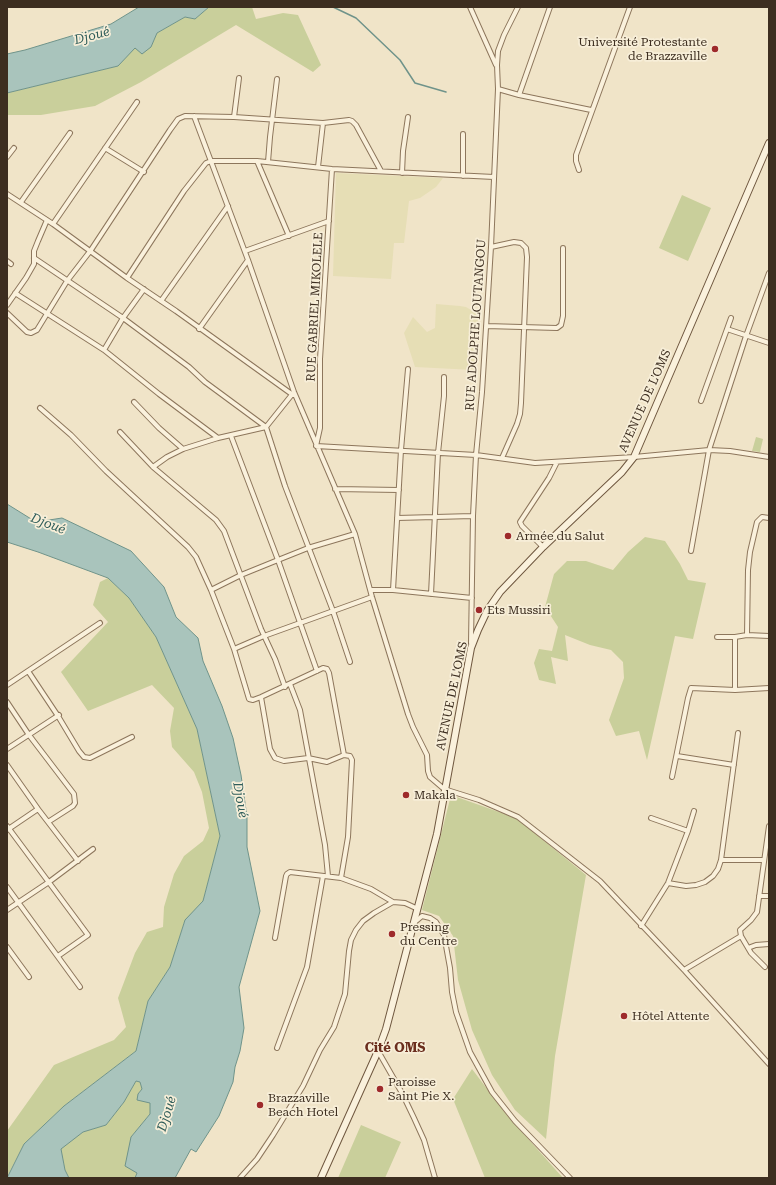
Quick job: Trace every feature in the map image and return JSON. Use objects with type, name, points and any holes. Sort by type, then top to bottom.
[{"type":"street","points":[[470,7],[497,65]]},
{"type":"street","name":"RUE ADOLPHE LOUTANGOU","points":[[471,648],[473,516],[476,455],[492,247],[498,51],[518,7]]},
{"type":"street","points":[[519,95],[550,7]]},
{"type":"street","points":[[579,170],[576,155],[591,110],[610,64],[630,7]]},
{"type":"street","points":[[234,117],[239,78]]},
{"type":"street","points":[[268,162],[277,79]]},
{"type":"street","points":[[498,89],[519,95],[591,110]]},
{"type":"street","points":[[53,224],[137,102]]},
{"type":"street","points":[[7,313],[22,328],[32,333],[37,330],[68,281],[144,172],[178,119],[186,116],[234,117],[323,123],[349,120],[356,125],[381,171]]},
{"type":"street","points":[[194,116],[245,250],[293,393],[355,534],[372,597],[408,714],[427,756],[430,777],[444,789],[480,800],[518,816],[600,881],[684,970],[769,1064]]},
{"type":"street","points":[[402,173],[403,151],[408,117]]},
{"type":"street","points":[[318,167],[323,123]]},
{"type":"street","points":[[21,202],[70,133]]},
{"type":"street","points":[[463,134],[463,176]]},
{"type":"street","name":"AVENUE DE L'OMS","points":[[321,1178],[378,1051],[386,1029],[437,834],[444,789],[471,648],[487,611],[500,592],[543,547],[626,468],[634,457],[769,143]]},
{"type":"street","points":[[7,158],[14,148]]},
{"type":"street","points":[[105,148],[144,172]]},
{"type":"street","points":[[127,278],[184,191],[206,164],[211,161],[257,161],[332,169],[494,177]]},
{"type":"street","points":[[257,161],[289,236]]},
{"type":"street","name":"RUE GABRIEL MIKOLELE","points":[[316,446],[320,428],[320,359],[332,169]]},
{"type":"street","points":[[7,194],[91,250],[127,278],[199,329],[293,393]]},
{"type":"street","points":[[161,301],[228,206]]},
{"type":"street","points":[[7,305],[34,264],[38,241],[47,220]]},
{"type":"street","points":[[245,250],[329,221]]},
{"type":"street","points":[[492,247],[514,242],[521,243],[526,248],[528,257],[520,414],[502,458]]},
{"type":"street","points":[[486,326],[557,328],[561,325],[563,316],[563,248]]},
{"type":"street","points":[[34,258],[123,318],[266,427],[285,486],[333,611],[350,662]]},
{"type":"street","points":[[199,329],[248,260]]},
{"type":"street","points":[[7,261],[11,264]]},
{"type":"street","points":[[691,551],[709,450],[746,336],[769,273]]},
{"type":"street","points":[[104,350],[123,318],[144,289]]},
{"type":"street","points":[[15,293],[104,350],[218,438]]},
{"type":"street","points":[[701,401],[731,318]]},
{"type":"street","points":[[727,329],[769,343]]},
{"type":"street","points":[[393,590],[398,490],[408,369]]},
{"type":"street","points":[[431,594],[438,453],[443,407],[444,377]]},
{"type":"street","points":[[153,467],[167,457],[183,449],[218,438],[266,427],[293,393]]},
{"type":"street","points":[[134,402],[159,428],[183,449]]},
{"type":"street","points":[[40,408],[71,435],[106,471],[188,547],[196,557],[211,590],[234,649],[249,699],[253,700],[261,697],[325,668],[329,673],[344,755]]},
{"type":"street","points":[[120,432],[153,467],[216,520],[224,531],[285,687]]},
{"type":"street","points":[[231,436],[318,671]]},
{"type":"street","points":[[316,446],[476,455],[535,462],[634,457],[709,450],[749,453],[769,457]]},
{"type":"street","points":[[543,547],[522,526],[520,522],[549,478],[557,462]]},
{"type":"street","points":[[335,489],[398,490]]},
{"type":"street","points":[[397,518],[473,516]]},
{"type":"street","points":[[747,635],[748,570],[750,552],[757,522],[762,517],[769,518]]},
{"type":"street","points":[[211,590],[241,575],[308,548],[355,534]]},
{"type":"street","points":[[371,590],[393,590],[472,598]]},
{"type":"street","points":[[234,649],[264,636],[372,597]]},
{"type":"street","points":[[7,685],[100,623]]},
{"type":"street","points":[[717,637],[747,635],[769,636]]},
{"type":"street","points":[[735,637],[735,690]]},
{"type":"street","points":[[28,671],[59,715],[79,751],[87,758],[132,737]]},
{"type":"street","points":[[277,1048],[307,967],[325,876],[325,845],[300,710],[290,684]]},
{"type":"street","points":[[672,777],[691,688],[735,690],[769,688]]},
{"type":"street","points":[[261,697],[272,754],[275,758],[279,760],[308,758],[327,762],[344,755],[350,756],[352,760],[348,837],[341,878]]},
{"type":"street","points":[[7,702],[29,735],[74,794],[73,806],[48,822]]},
{"type":"street","points":[[7,750],[59,715]]},
{"type":"street","points":[[668,884],[686,886],[696,885],[705,882],[713,876],[718,869],[721,860],[738,733]]},
{"type":"street","points":[[677,756],[734,765]]},
{"type":"street","points":[[7,766],[38,810],[78,861]]},
{"type":"street","points":[[38,810],[8,828],[88,935],[58,956]]},
{"type":"street","points":[[641,926],[668,884],[694,811]]},
{"type":"street","points":[[651,818],[688,831]]},
{"type":"street","points":[[765,967],[751,953],[741,936],[740,930],[757,912],[769,826]]},
{"type":"street","points":[[7,910],[49,882],[93,849]]},
{"type":"street","points":[[721,860],[764,860]]},
{"type":"street","points":[[274,938],[286,876],[290,872],[341,878],[367,887],[393,902],[404,903],[418,909]]},
{"type":"street","points":[[7,887],[80,987]]},
{"type":"street","points":[[759,896],[769,896]]},
{"type":"street","points":[[240,1178],[257,1158],[273,1135],[303,1086],[320,1050],[334,1028],[345,994],[349,951],[351,940],[356,930],[363,921],[393,902]]},
{"type":"street","points":[[414,922],[422,916],[430,918],[436,922],[444,935],[456,1012],[470,1052],[492,1092],[515,1121],[570,1178]]},
{"type":"street","points":[[684,970],[741,936]]},
{"type":"street","points":[[748,948],[756,945],[769,944]]},
{"type":"street","points":[[7,947],[29,977]]},
{"type":"street","points":[[378,1051],[402,1093],[424,1140],[435,1178]]},
{"type":"shaded area","points":[[336,173],[443,178],[436,187],[420,198],[409,201],[404,243],[394,243],[391,279],[333,276]]},
{"type":"shaded area","points":[[436,304],[466,307],[476,313],[478,319],[474,370],[415,367],[404,333],[413,317],[427,332],[435,328]]},
{"type":"green space","points":[[209,7],[252,7],[256,19],[283,13],[298,15],[321,65],[313,72],[236,25],[141,82],[95,106],[41,115],[7,115],[7,93],[118,66],[135,47],[151,47],[157,33],[185,17],[195,19]]},
{"type":"green space","points":[[682,195],[711,208],[688,261],[659,248]]},
{"type":"green space","points":[[756,437],[763,439],[760,452],[752,451]]},
{"type":"green space","points":[[645,537],[665,541],[680,564],[688,580],[706,583],[693,639],[675,636],[647,760],[639,731],[616,736],[609,720],[624,678],[623,662],[611,650],[590,645],[565,635],[568,661],[551,657],[556,684],[539,680],[534,663],[539,649],[552,651],[558,627],[545,607],[554,574],[567,561],[586,561],[613,570],[628,552]]},
{"type":"green space","points":[[108,578],[129,598],[156,637],[197,729],[220,836],[203,901],[184,923],[170,967],[148,1001],[136,1051],[64,1106],[24,1144],[7,1177],[7,1131],[54,1065],[114,1040],[126,1027],[118,998],[135,953],[147,932],[163,927],[164,907],[174,874],[184,856],[203,841],[209,828],[202,792],[194,772],[172,747],[170,731],[174,708],[152,685],[88,711],[61,672],[108,622],[93,605],[100,582]]},
{"type":"green space","points":[[451,795],[516,818],[586,875],[555,1056],[546,1139],[515,1110],[492,1075],[472,1030],[458,980],[453,936],[439,916],[422,910]]},
{"type":"green space","points":[[472,1069],[507,1115],[563,1178],[485,1178],[453,1099]]},
{"type":"green space","points":[[136,1081],[140,1082],[142,1089],[138,1094],[150,1103],[150,1114],[131,1137],[137,1173],[135,1178],[69,1178],[65,1170],[60,1149],[83,1132],[106,1125],[124,1102]]},
{"type":"green space","points":[[361,1125],[401,1142],[385,1178],[338,1178]]},
{"type":"water","name":"Djoué","points":[[139,7],[209,7],[195,19],[185,17],[157,33],[151,47],[142,54],[135,48],[118,66],[7,93],[7,54],[111,24]]},
{"type":"water","name":"Djoué","points":[[7,504],[36,522],[62,518],[131,551],[164,587],[176,617],[198,638],[203,661],[222,706],[233,738],[241,775],[247,817],[247,847],[260,911],[239,987],[244,1028],[233,1082],[219,1116],[196,1152],[191,1149],[175,1178],[135,1178],[137,1173],[125,1166],[131,1137],[150,1114],[150,1103],[137,1100],[138,1094],[142,1089],[140,1082],[136,1081],[124,1102],[106,1125],[83,1132],[61,1149],[65,1170],[69,1178],[7,1178],[24,1144],[64,1106],[136,1051],[148,1001],[170,967],[185,920],[203,901],[220,836],[197,729],[156,637],[129,598],[108,578],[7,542]]},
{"type":"waterway","points":[[333,7],[356,18],[400,60],[415,83],[446,92]]},
{"type":"place","name":"Université Protestante de Brazzaville","points":[[715,49]]},
{"type":"place","name":"Armée du Salut","points":[[508,536]]},
{"type":"place","name":"Ets Mussiri","points":[[479,610]]},
{"type":"place","name":"Makala","points":[[406,795]]},
{"type":"place","name":"Pressing du Centre","points":[[392,934]]},
{"type":"place","name":"Hôtel Attente","points":[[624,1016]]},
{"type":"place","name":"Paroisse Saint Pie X.","points":[[380,1089]]},
{"type":"place","name":"Brazzaville Beach Hotel","points":[[260,1105]]},
{"type":"district","name":"Cité OMS","points":[[395,1048]]}]
